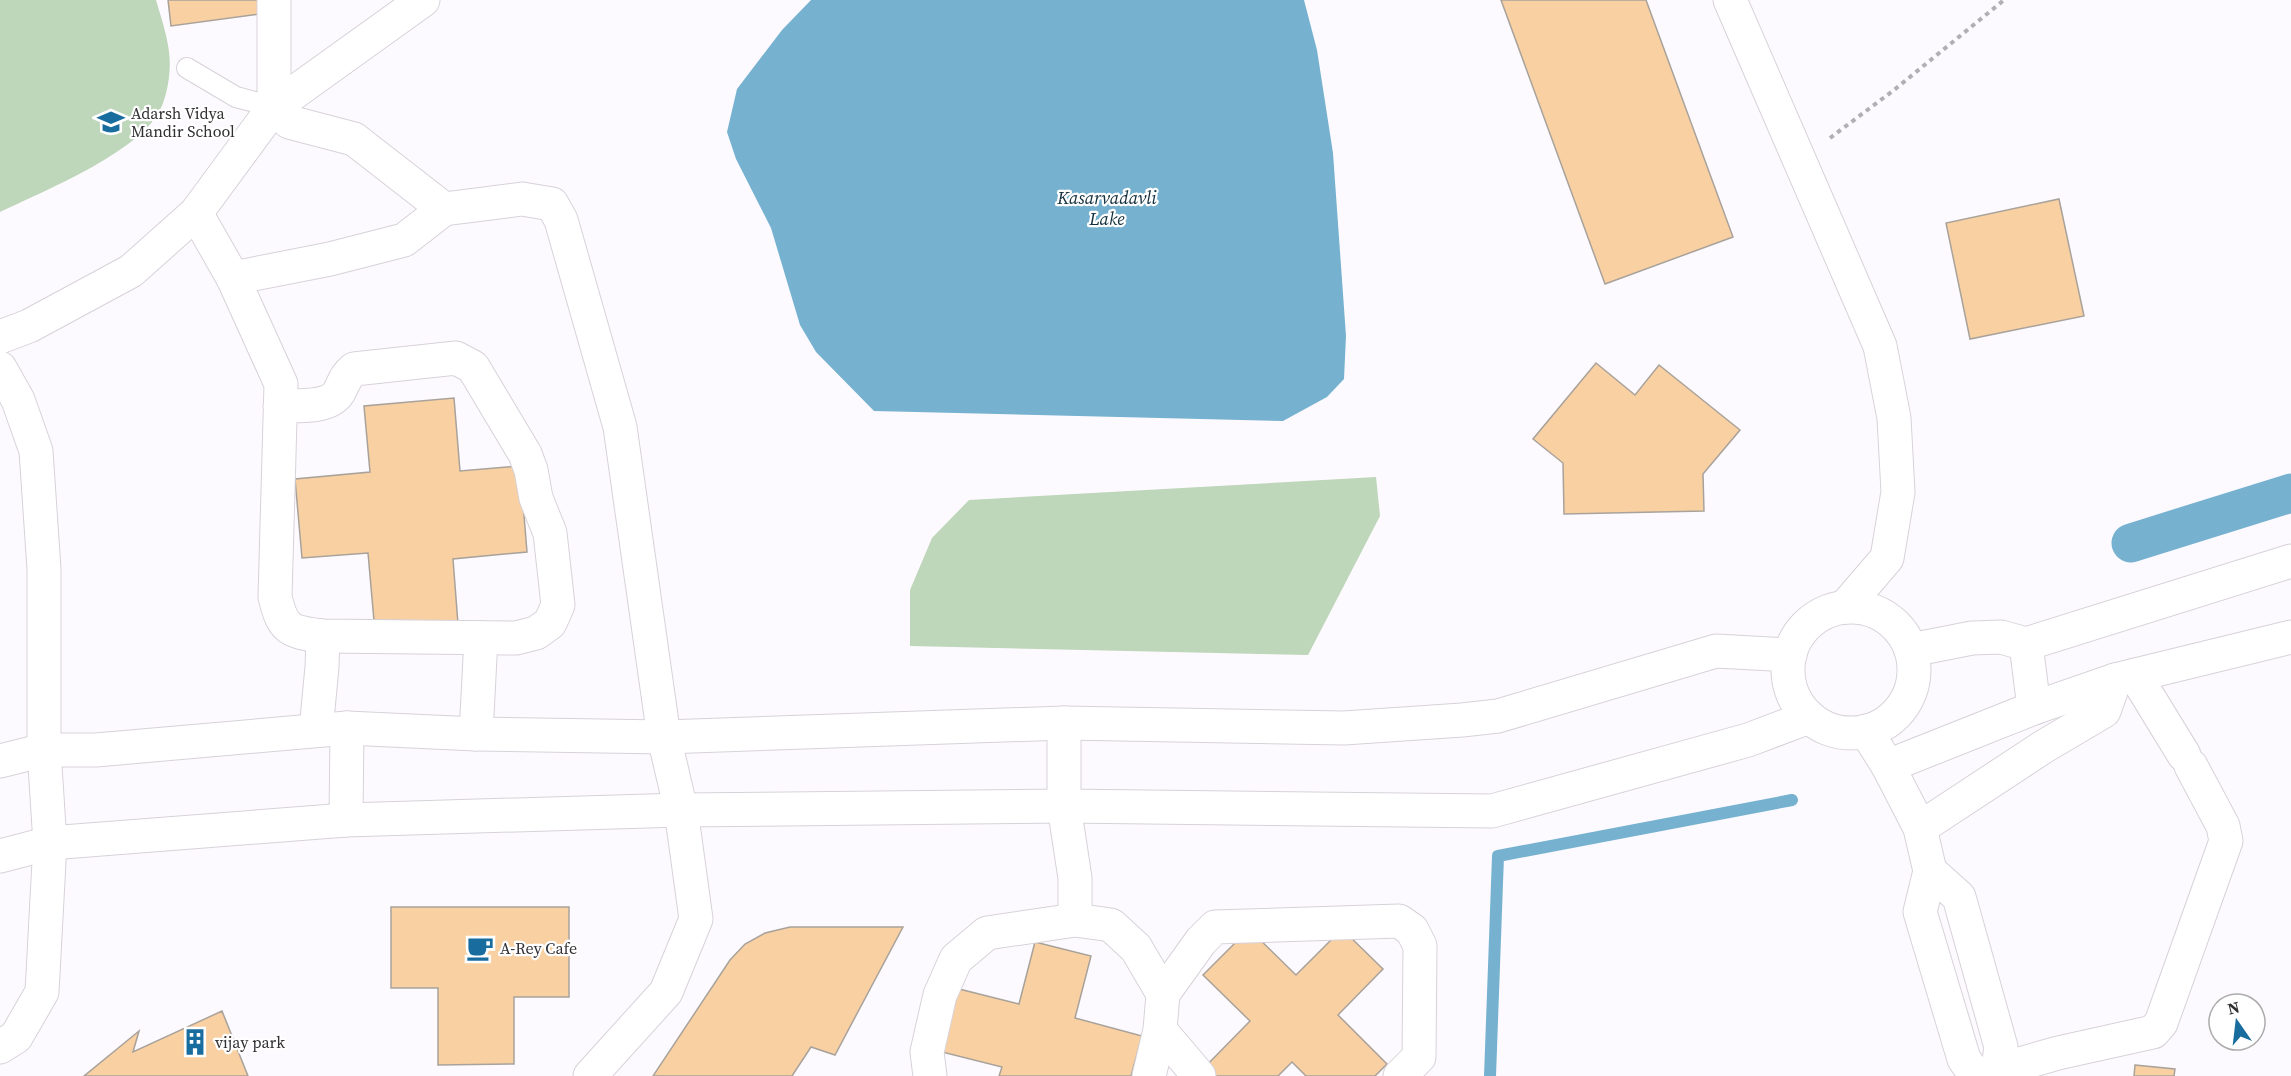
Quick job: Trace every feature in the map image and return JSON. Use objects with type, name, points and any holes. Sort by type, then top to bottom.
[{"type":"street","points":[[274,0],[274,107],[289,122],[354,139],[444,210]]},
{"type":"street","points":[[0,337],[29,326],[131,271],[196,213],[274,107],[423,0]]},
{"type":"street","points":[[1730,0],[1880,346],[1894,418],[1898,492],[1887,558],[1845,607]]},
{"type":"street","points":[[233,278],[330,259],[404,240],[444,210],[522,199],[552,204],[561,220],[620,427],[664,737],[681,810],[696,919],[666,992],[590,1076]]},
{"type":"street","points":[[196,213],[233,278],[281,384],[280,406],[275,597],[280,619],[296,633],[322,636],[516,638],[536,633],[550,623],[558,605],[550,533],[536,498],[525,453],[473,367],[456,358],[354,369],[346,375],[338,394],[327,403],[280,406]]},
{"type":"street","points":[[0,368],[18,400],[36,451],[44,569],[44,750],[50,843],[42,992],[16,1037],[0,1047]]},
{"type":"street","points":[[1911,650],[1972,638],[2001,637],[2026,644],[2291,561]]},
{"type":"street","points":[[1845,607],[1866,608],[1886,617],[1901,632],[1911,650],[1914,672],[1911,691],[1900,709],[1885,723],[1866,731],[1846,733],[1826,728],[1809,717],[1796,701],[1789,682],[1788,662],[1794,642],[1807,624],[1824,612],[1845,607]]},
{"type":"street","points":[[322,636],[322,667],[346,820]]},
{"type":"street","points":[[1888,766],[2034,708],[2125,677],[2291,637]]},
{"type":"street","points":[[476,734],[481,638]]},
{"type":"street","points":[[2026,644],[2034,708]]},
{"type":"street","points":[[0,761],[44,750],[96,750],[332,729],[664,737],[1064,723],[1344,728],[1498,716],[1716,651],[1790,655]]},
{"type":"street","points":[[1866,731],[1888,766],[1920,828],[1930,871],[1920,912],[1964,1059],[1987,1074],[2058,1053],[2153,1032],[2161,1023],[2226,841],[2223,826],[2187,761],[2125,677]]},
{"type":"street","points":[[1920,828],[2043,747],[2104,711],[2125,677]]},
{"type":"street","points":[[0,856],[50,843],[346,820],[681,810],[1064,806],[1492,811],[1748,740],[1809,717]]},
{"type":"street","points":[[1064,723],[1064,806],[1075,878],[1074,920]]},
{"type":"street","points":[[925,1074],[927,1052],[940,995],[956,959],[987,933],[1074,920],[1111,925],[1136,948],[1162,994],[1160,1030],[1149,1076]]},
{"type":"street","points":[[1162,994],[1201,940],[1215,927],[1399,921],[1412,930],[1420,946],[1419,1057],[1400,1076]]},
{"type":"street","points":[[1160,1030],[1199,1076]]},
{"type":"lane","points":[[187,68],[236,97],[274,107]]},
{"type":"path","points":[[1800,160],[1894,90],[2004,0]]},
{"type":"green space","points":[[0,0],[156,0],[167,38],[170,67],[167,90],[161,109],[147,127],[130,142],[87,170],[0,212]]},
{"type":"green space","points":[[1376,477],[1380,516],[1308,655],[910,646],[910,590],[932,538],[969,500]]},
{"type":"water","name":"Kasarvadavli Lake","points":[[811,0],[1304,0],[1317,50],[1333,153],[1346,336],[1344,379],[1327,397],[1283,421],[874,411],[816,352],[800,325],[771,228],[736,159],[727,132],[737,89],[782,30]]},
{"type":"building","points":[[168,0],[258,0],[260,14],[171,26]]},
{"type":"building","points":[[1501,0],[1646,0],[1733,237],[1605,284]]},
{"type":"building","points":[[2059,199],[2084,316],[1970,339],[1946,223]]},
{"type":"building","points":[[1596,363],[1635,395],[1659,365],[1740,430],[1703,474],[1704,511],[1564,514],[1563,463],[1533,439]]},
{"type":"building","points":[[454,398],[460,471],[520,466],[527,552],[453,559],[458,624],[375,632],[368,553],[302,558],[295,479],[370,472],[364,406]]},
{"type":"building","name":"A-Rey Cafe","points":[[391,907],[569,907],[569,997],[514,997],[514,1064],[438,1065],[438,988],[391,988]]},
{"type":"building","points":[[790,927],[903,927],[835,1055],[811,1047],[792,1076],[653,1076],[730,960],[745,944],[765,933]]},
{"type":"building","points":[[1249,929],[1296,975],[1342,929],[1383,969],[1338,1015],[1387,1064],[1375,1076],[1306,1076],[1292,1062],[1278,1076],[1210,1076],[1203,1069],[1250,1021],[1203,975]]},
{"type":"building","points":[[1035,942],[1091,956],[1075,1018],[1142,1036],[1131,1076],[999,1076],[1002,1067],[938,1051],[955,988],[1019,1004]]},
{"type":"building","name":"vijay park","points":[[222,1011],[248,1076],[84,1076],[139,1031],[133,1052]]},
{"type":"building","points":[[2135,1065],[2175,1069],[2174,1076],[2134,1076]]},
{"type":"waterway","points":[[2131,543],[2291,493]]},
{"type":"waterway","points":[[1490,1076],[1498,856],[1792,800]]},
{"type":"place","name":"Adarsh Vidya Mandir School","points":[[111,122]]},
{"type":"place","name":"A-Rey Cafe","points":[[480,948]]},
{"type":"place","name":"vijay park","points":[[195,1042]]}]
